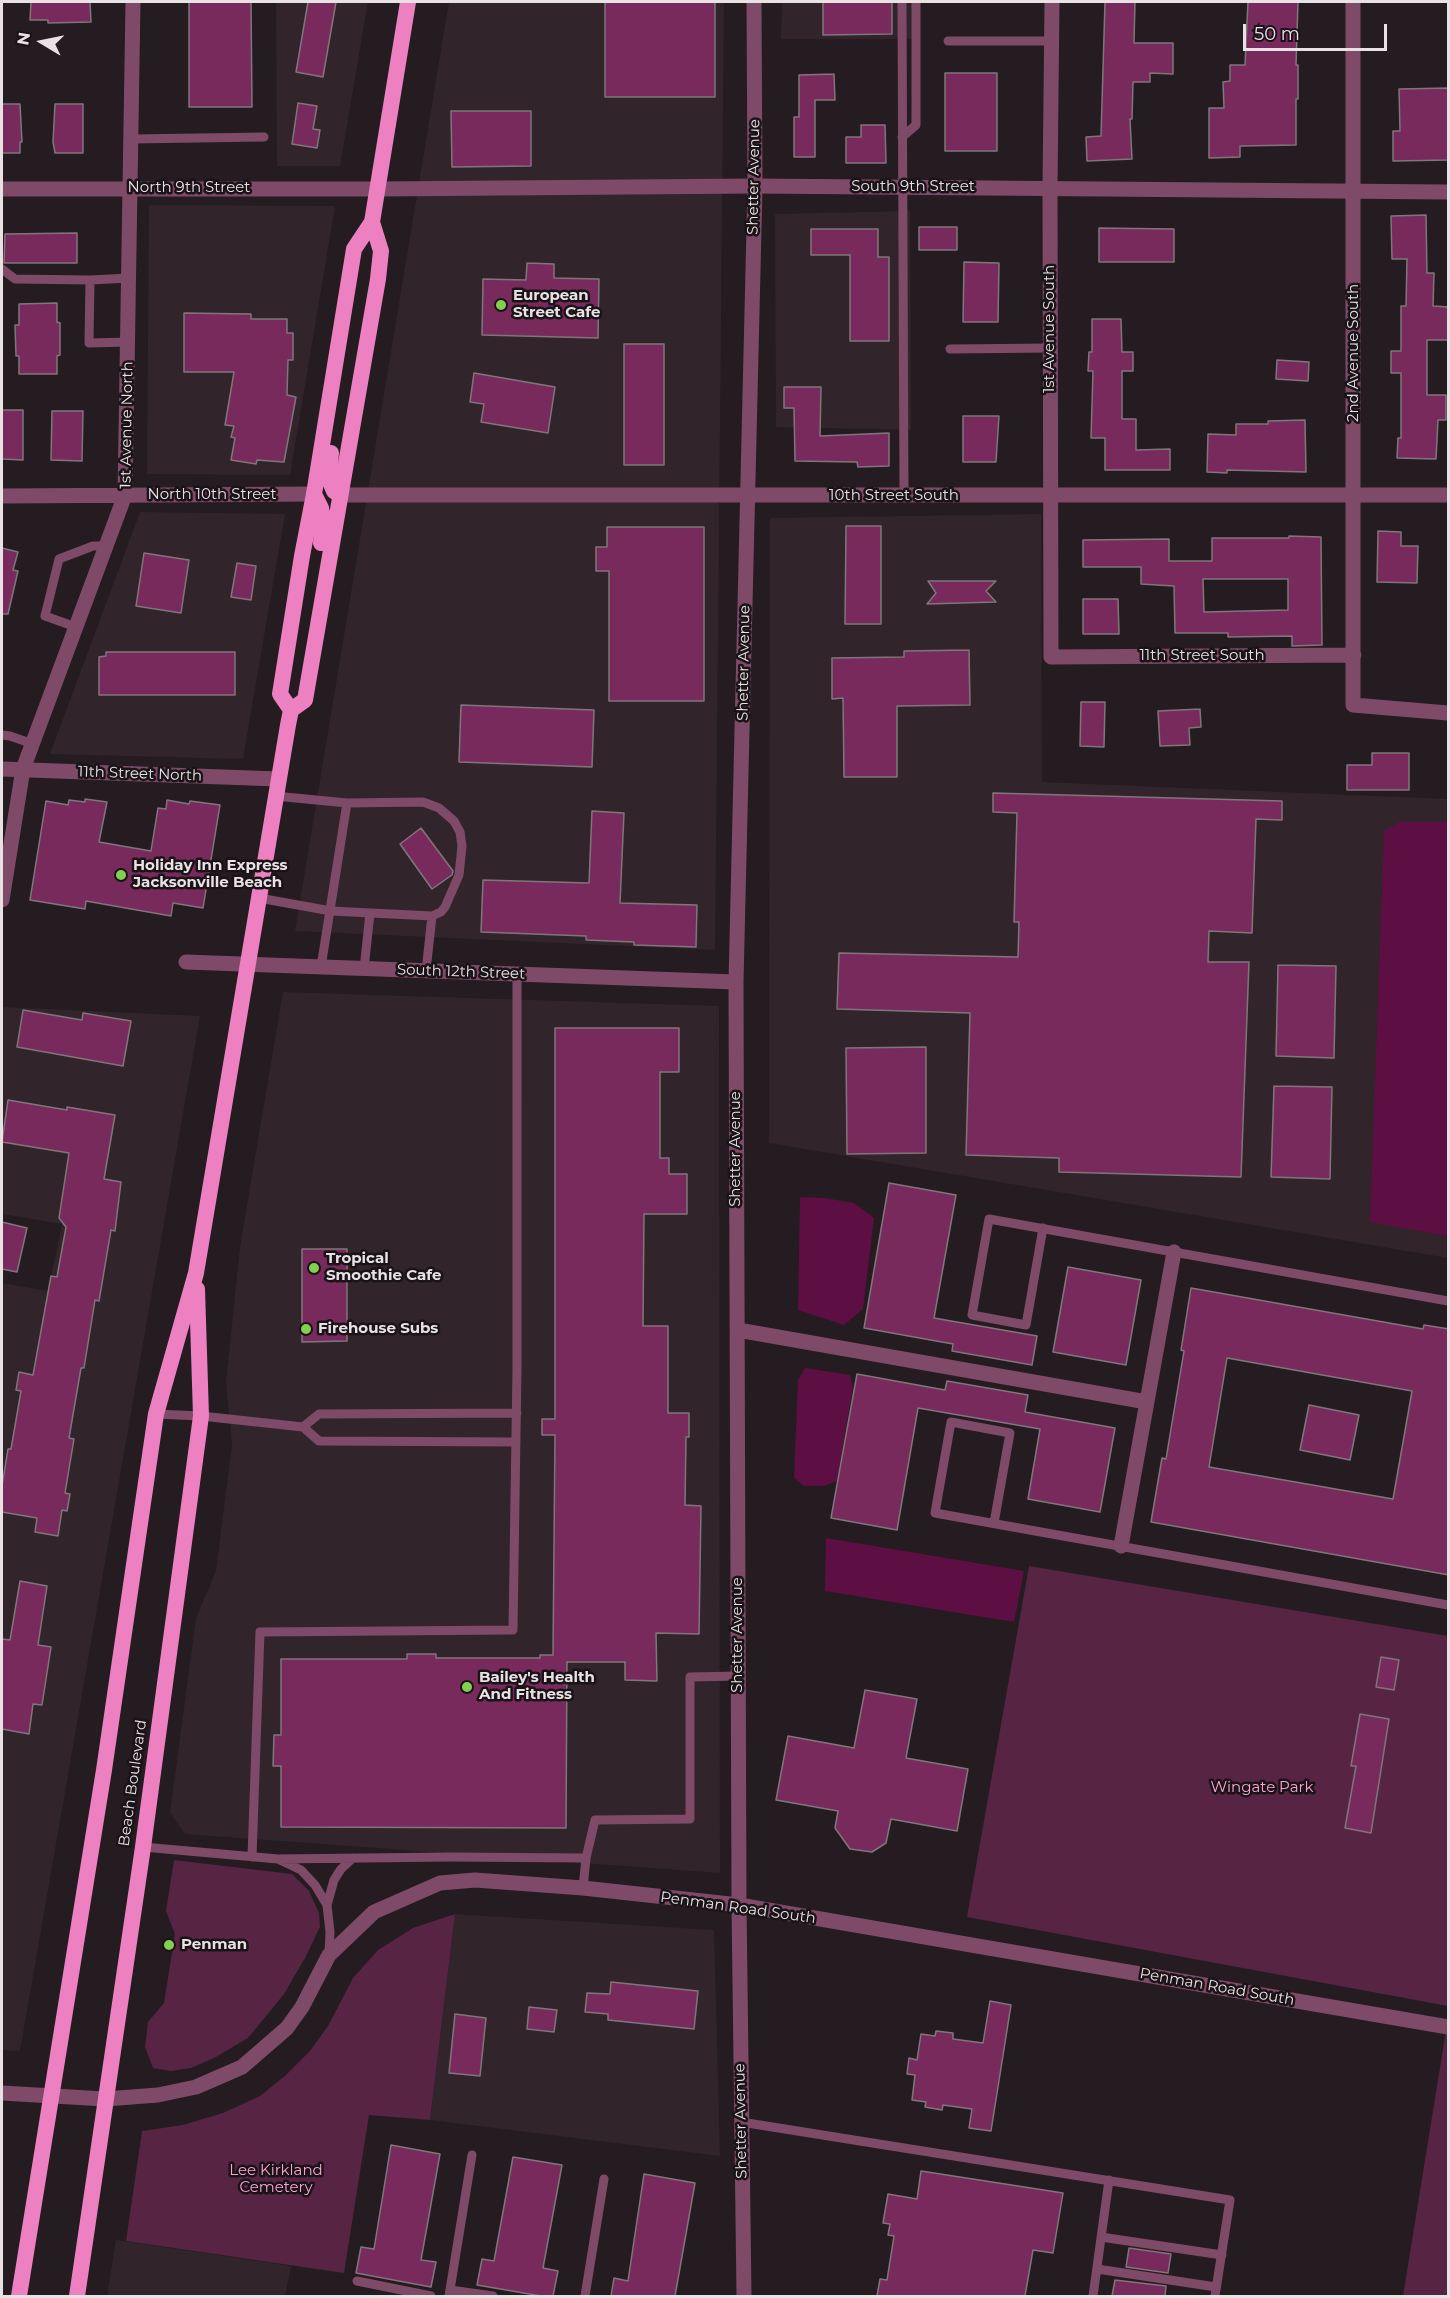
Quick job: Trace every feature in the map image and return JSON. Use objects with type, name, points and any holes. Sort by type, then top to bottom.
[{"type":"highway","points":[[291,710],[280,694],[302,556],[354,249],[372,222],[408,2]]},
{"type":"highway","points":[[19,2296],[53,2096],[156,1414],[196,1273],[278,779],[291,710],[305,700],[340,495],[381,251],[372,222]]},
{"type":"highway","points":[[329,400],[337,413],[328,471],[333,491],[340,495]]},
{"type":"highway","points":[[314,494],[321,508],[324,525],[318,565],[324,588]]},
{"type":"highway","name":"Beach Boulevard","points":[[77,2296],[143,1847],[201,1416],[196,1273]]},
{"type":"street","name":"1st Avenue North","points":[[2,900],[23,769],[126,495],[133,2]]},
{"type":"street","name":"Shetter Avenue","points":[[744,2296],[739,1905],[736,981],[749,496],[754,186],[754,2]]},
{"type":"street","name":"1st Avenue South","points":[[1051,657],[1052,2]]},
{"type":"street","name":"2nd Avenue South","points":[[1353,2],[1353,705],[1449,713]]},
{"type":"street","name":"South 9th Street","points":[[377,189],[754,186],[1449,192]]},
{"type":"street","name":"North 9th Street","points":[[2,189],[132,187],[377,189]]},
{"type":"street","name":"North 10th Street","points":[[2,496],[314,494]]},
{"type":"street","name":"10th Street South","points":[[340,495],[1449,495]]},
{"type":"street","name":"11th Street South","points":[[1051,657],[1354,655]]},
{"type":"street","name":"11th Street North","points":[[2,769],[278,779]]},
{"type":"street","name":"South 12th Street","points":[[186,962],[736,981]]},
{"type":"street","points":[[1121,1546],[1174,1252]]},
{"type":"street","points":[[738,1330],[1147,1402]]},
{"type":"street","name":"Penman Road South","points":[[2,2093],[105,2099],[158,2095],[196,2087],[242,2067],[287,2028],[302,2007],[329,1955],[374,1912],[440,1883],[476,1880],[583,1888],[739,1905],[1449,2027]]},
{"type":"lane","points":[[902,2],[904,496]]},
{"type":"lane","points":[[902,136],[916,125],[916,2]]},
{"type":"lane","points":[[948,41],[1051,41]]},
{"type":"lane","points":[[132,139],[264,137]]},
{"type":"lane","points":[[2,269],[15,279],[130,278]]},
{"type":"lane","points":[[90,280],[89,343],[129,342]]},
{"type":"lane","points":[[950,349],[1050,348]]},
{"type":"lane","points":[[76,627],[45,616],[59,559],[93,546],[106,546]]},
{"type":"lane","points":[[2,735],[33,744]]},
{"type":"lane","points":[[259,898],[331,911],[432,916],[441,912],[445,907],[459,874],[462,846],[460,831],[454,821],[439,808],[423,802],[347,803],[275,796]]},
{"type":"lane","points":[[321,967],[347,803]]},
{"type":"lane","points":[[364,969],[370,913]]},
{"type":"lane","points":[[426,971],[432,916]]},
{"type":"lane","points":[[252,1857],[260,1632],[513,1630],[517,1413],[517,974]]},
{"type":"lane","points":[[1043,1228],[1026,1325],[972,1315],[989,1219],[1043,1228],[1449,1301]]},
{"type":"lane","points":[[303,1427],[318,1414],[517,1413]]},
{"type":"lane","points":[[156,1414],[201,1416],[303,1427],[318,1441],[516,1442]]},
{"type":"lane","points":[[994,1523],[1010,1433],[951,1422],[935,1513],[1449,1605]]},
{"type":"lane","points":[[583,1888],[586,1858],[595,1820],[690,1819],[690,1677],[738,1676]]},
{"type":"lane","points":[[143,1847],[278,1859],[586,1858]]},
{"type":"lane","points":[[329,1955],[330,1932],[327,1905],[334,1880],[341,1869],[353,1858]]},
{"type":"lane","points":[[278,1859],[301,1870],[315,1885],[327,1905]]},
{"type":"lane","points":[[741,2122],[1230,2200],[1216,2292],[1097,2269]]},
{"type":"lane","points":[[472,2155],[450,2293],[492,2296]]},
{"type":"lane","points":[[585,2296],[604,2179]]},
{"type":"lane","points":[[1093,2296],[1109,2180]]},
{"type":"lane","points":[[1101,2236],[1222,2256]]},
{"type":"lane","points":[[357,2282],[431,2296]]},
{"type":"shaded area","points":[[276,2],[368,2],[340,166],[277,166]]},
{"type":"shaded area","points":[[449,2],[724,2],[715,950],[295,931]]},
{"type":"shaded area","points":[[782,2],[913,2],[912,39],[781,39]]},
{"type":"shaded area","points":[[149,205],[335,206],[290,475],[147,474]]},
{"type":"shaded area","points":[[910,211],[911,430],[776,427],[775,214]]},
{"type":"shaded area","points":[[140,512],[285,514],[243,759],[50,754]]},
{"type":"shaded area","points":[[1041,514],[1042,782],[1448,799],[1448,1258],[769,1143],[770,518]]},
{"type":"shaded area","points":[[1399,822],[1448,822],[1448,1236],[1370,1222],[1384,831]]},
{"type":"shaded area","points":[[283,992],[719,1006],[720,1873],[185,1834],[170,1813],[196,1618],[216,1571],[232,1444],[226,1382],[240,1247]]},
{"type":"shaded area","points":[[2,1007],[200,1016],[20,2051],[2,2050],[2,1283],[48,1291],[62,1224],[2,1214]]},
{"type":"shaded area","points":[[800,1197],[854,1203],[874,1218],[863,1309],[844,1325],[798,1310]]},
{"type":"shaded area","points":[[805,1368],[850,1375],[853,1386],[837,1481],[824,1486],[804,1486],[794,1478],[798,1380]]},
{"type":"shaded area","points":[[826,1538],[1024,1571],[1014,1622],[825,1591]]},
{"type":"shaded area","points":[[455,1914],[714,1930],[720,2156],[430,2120]]},
{"type":"shaded area","points":[[116,2240],[291,2266],[285,2296],[107,2296]]},
{"type":"green space","name":"Wingate Park","points":[[1029,1566],[1448,1636],[1448,2006],[967,1917]]},
{"type":"green space","points":[[174,1860],[292,1874],[309,1891],[319,1913],[320,1927],[284,1994],[248,2038],[216,2057],[191,2068],[171,2071],[153,2068],[145,2047],[148,2022],[164,2003],[175,1934],[166,1911]]},
{"type":"green space","name":"Lee Kirkland Cemetery","points":[[455,1914],[430,2120],[369,2115],[344,2273],[126,2241],[142,2131],[183,2125],[223,2113],[260,2096],[310,2051],[328,2026],[353,1978],[378,1950],[413,1928]]},
{"type":"green space","points":[[1448,2018],[1448,2296],[1403,2296]]},
{"type":"building","points":[[31,2],[90,2],[91,22],[48,23],[48,20],[30,20]]},
{"type":"building","points":[[189,2],[251,2],[252,107],[189,107]]},
{"type":"building","points":[[308,2],[336,2],[323,77],[296,72]]},
{"type":"building","points":[[605,2],[715,2],[715,97],[605,97]]},
{"type":"building","points":[[823,2],[892,2],[892,34],[823,35]]},
{"type":"building","points":[[1105,2],[1135,2],[1134,43],[1173,43],[1173,74],[1150,73],[1150,82],[1133,82],[1132,119],[1130,119],[1132,159],[1087,161],[1086,137],[1101,136]]},
{"type":"building","points":[[1248,2],[1298,2],[1296,145],[1240,146],[1240,157],[1209,158],[1209,108],[1224,108],[1223,82],[1230,81],[1230,65],[1245,65]]},
{"type":"building","points":[[945,73],[997,73],[997,151],[945,151]]},
{"type":"building","points":[[834,74],[835,100],[815,100],[815,157],[794,157],[794,117],[799,117],[799,75]]},
{"type":"building","points":[[1449,88],[1449,160],[1393,161],[1393,131],[1400,131],[1399,89]]},
{"type":"building","points":[[298,103],[317,106],[313,129],[320,130],[317,148],[292,144]]},
{"type":"building","points":[[2,104],[20,104],[22,142],[20,142],[20,153],[2,153]]},
{"type":"building","points":[[55,104],[83,104],[83,153],[55,153],[53,142]]},
{"type":"building","points":[[451,111],[531,111],[531,166],[452,167]]},
{"type":"building","points":[[861,125],[885,125],[886,163],[846,163],[846,137],[861,137]]},
{"type":"building","points":[[1426,215],[1427,273],[1434,273],[1433,306],[1449,307],[1449,340],[1427,340],[1427,395],[1446,395],[1446,420],[1438,420],[1436,459],[1397,458],[1398,438],[1401,438],[1401,373],[1391,373],[1391,351],[1401,351],[1401,306],[1406,306],[1407,259],[1392,259],[1391,216]]},
{"type":"building","points":[[919,227],[957,227],[957,250],[919,250]]},
{"type":"building","points":[[1099,228],[1174,229],[1174,262],[1099,262]]},
{"type":"building","points":[[811,229],[878,229],[878,257],[889,257],[889,341],[850,341],[850,255],[811,255]]},
{"type":"building","points":[[77,233],[77,263],[4,263],[5,234]]},
{"type":"building","points":[[964,262],[999,263],[998,322],[963,322]]},
{"type":"building","points":[[527,263],[554,264],[554,278],[599,279],[598,338],[482,335],[483,279],[526,280]]},
{"type":"building","points":[[57,303],[57,322],[60,323],[60,355],[57,356],[57,374],[19,374],[15,325],[19,325],[19,304]]},
{"type":"building","points":[[184,313],[251,314],[251,319],[287,319],[287,333],[293,333],[293,360],[288,360],[287,395],[296,397],[284,462],[257,460],[256,464],[231,460],[235,438],[231,437],[234,426],[225,425],[234,372],[184,372]]},
{"type":"building","points":[[1092,319],[1121,319],[1122,352],[1133,352],[1133,371],[1122,371],[1122,419],[1136,419],[1136,450],[1170,449],[1170,470],[1105,470],[1105,438],[1091,438],[1093,371],[1088,371],[1089,352],[1092,352]]},
{"type":"building","points":[[624,344],[664,344],[664,465],[624,465]]},
{"type":"building","points":[[1277,360],[1309,362],[1308,381],[1276,379]]},
{"type":"building","points":[[474,373],[555,387],[548,433],[481,422],[484,404],[470,402]]},
{"type":"building","points":[[784,387],[821,387],[820,436],[889,433],[889,466],[858,467],[857,462],[795,461],[794,408],[784,408]]},
{"type":"building","points":[[2,410],[23,410],[23,460],[2,459]]},
{"type":"building","points":[[52,411],[83,411],[82,461],[51,460]]},
{"type":"building","points":[[963,416],[999,416],[996,462],[963,462]]},
{"type":"building","points":[[1305,420],[1306,472],[1227,470],[1227,473],[1207,472],[1208,434],[1236,435],[1236,424],[1268,424],[1268,421]]},
{"type":"building","points":[[846,526],[881,526],[881,624],[845,624]]},
{"type":"building","points":[[607,527],[704,527],[704,701],[609,701],[609,571],[596,571],[596,547],[607,547]]},
{"type":"building","points":[[1378,531],[1401,532],[1401,546],[1418,546],[1417,583],[1377,582]]},
{"type":"building","points":[[1289,536],[1321,537],[1322,645],[1292,646],[1292,636],[1228,637],[1228,633],[1175,633],[1174,586],[1141,584],[1141,567],[1083,567],[1083,540],[1169,539],[1169,561],[1212,561],[1212,538],[1289,538]],"holes":[[[1203,579],[1288,579],[1288,610],[1204,612]]]},
{"type":"building","points":[[2,548],[18,552],[13,570],[18,571],[8,614],[2,614]]},
{"type":"building","points":[[144,553],[189,560],[181,613],[136,606]]},
{"type":"building","points":[[237,563],[256,566],[251,600],[231,597]]},
{"type":"building","points":[[928,581],[996,581],[986,591],[996,602],[927,604],[936,593]]},
{"type":"building","points":[[1083,599],[1118,599],[1119,634],[1083,634]]},
{"type":"building","points":[[969,650],[970,705],[897,706],[897,777],[844,777],[843,698],[832,699],[832,658],[904,657],[904,651]]},
{"type":"building","points":[[106,652],[235,652],[235,695],[99,695],[99,657],[106,656]]},
{"type":"building","points":[[1081,702],[1105,702],[1104,747],[1080,746]]},
{"type":"building","points":[[461,705],[594,710],[592,767],[459,762]]},
{"type":"building","points":[[1200,709],[1201,727],[1189,728],[1190,745],[1160,746],[1158,711]]},
{"type":"building","points":[[1372,753],[1409,753],[1409,790],[1347,790],[1347,765],[1372,765]]},
{"type":"building","points":[[993,793],[1282,801],[1282,820],[1256,819],[1252,933],[1209,931],[1208,962],[1249,962],[1241,1177],[1059,1172],[1059,1158],[966,1155],[970,1013],[837,1009],[839,953],[1018,957],[1019,922],[1014,922],[1017,813],[993,812]]},
{"type":"building","name":"Holiday Inn Express Jacksonville Beach","points":[[85,799],[107,802],[99,842],[151,851],[158,808],[166,809],[167,800],[189,804],[190,801],[220,805],[203,908],[173,903],[171,916],[86,901],[85,909],[30,900],[46,801],[68,805],[69,800],[85,802]]},
{"type":"building","points":[[592,811],[624,813],[620,903],[697,905],[696,947],[634,945],[634,942],[586,940],[586,936],[481,932],[483,880],[589,883]]},
{"type":"building","points":[[421,828],[453,871],[452,875],[432,889],[400,844]]},
{"type":"building","points":[[1278,965],[1336,966],[1334,1058],[1276,1056]]},
{"type":"building","points":[[23,1010],[82,1020],[83,1013],[131,1021],[123,1066],[17,1047]]},
{"type":"building","points":[[555,1028],[679,1028],[679,1072],[660,1072],[660,1158],[669,1158],[669,1174],[687,1174],[687,1214],[644,1214],[643,1326],[668,1326],[668,1413],[689,1413],[689,1437],[686,1437],[685,1505],[701,1506],[699,1634],[656,1633],[657,1681],[625,1680],[625,1662],[567,1662],[566,1828],[281,1827],[281,1766],[273,1766],[274,1735],[281,1735],[281,1659],[407,1659],[407,1654],[436,1654],[436,1658],[540,1658],[540,1655],[553,1655],[555,1435],[542,1435],[542,1419],[555,1419]]},
{"type":"building","points":[[926,1047],[926,1153],[847,1154],[846,1048]]},
{"type":"building","points":[[1274,1086],[1332,1087],[1330,1179],[1271,1177]]},
{"type":"building","points":[[8,1100],[115,1115],[104,1179],[121,1182],[115,1231],[111,1230],[99,1301],[95,1300],[84,1368],[81,1368],[69,1438],[74,1439],[65,1493],[70,1494],[67,1511],[62,1510],[58,1536],[35,1532],[37,1518],[2,1512],[2,1486],[21,1391],[16,1390],[19,1372],[33,1375],[51,1276],[57,1277],[66,1227],[59,1218],[69,1153],[2,1142]]},
{"type":"building","points":[[889,1183],[956,1195],[934,1318],[1037,1336],[1032,1365],[952,1351],[953,1344],[864,1328]]},
{"type":"building","points":[[2,1222],[27,1228],[17,1272],[2,1269]]},
{"type":"building","points":[[302,1249],[347,1249],[347,1341],[302,1342]]},
{"type":"building","points":[[1068,1267],[1141,1280],[1126,1365],[1053,1352]]},
{"type":"building","points":[[1191,1288],[1423,1329],[1424,1325],[1449,1329],[1449,1575],[1151,1522],[1162,1458],[1166,1459],[1184,1351],[1181,1350]],"holes":[[[1227,1358],[1412,1391],[1393,1499],[1209,1467]]]},
{"type":"building","points":[[857,1374],[945,1390],[947,1381],[1028,1395],[1025,1412],[1115,1428],[1100,1512],[1028,1499],[1040,1429],[918,1408],[897,1530],[831,1518]]},
{"type":"building","points":[[1309,1405],[1359,1415],[1350,1460],[1300,1450]]},
{"type":"building","points":[[20,1581],[47,1586],[38,1645],[51,1647],[42,1705],[33,1704],[29,1734],[2,1729],[2,1639],[10,1640]]},
{"type":"building","points":[[1381,1657],[1399,1660],[1394,1690],[1376,1687]]},
{"type":"building","points":[[865,1690],[917,1699],[906,1758],[968,1769],[957,1831],[891,1819],[886,1843],[872,1852],[850,1849],[835,1828],[838,1811],[776,1800],[788,1736],[854,1748]]},
{"type":"building","points":[[1360,1714],[1389,1719],[1371,1833],[1345,1828],[1356,1766],[1351,1766]]},
{"type":"building","points":[[611,1982],[698,1991],[694,2029],[608,2020],[608,2014],[585,2012],[587,1993],[610,1994]]},
{"type":"building","points":[[990,2001],[1011,2005],[991,2131],[969,2128],[972,2109],[943,2105],[942,2110],[925,2107],[926,2102],[912,2100],[915,2075],[907,2074],[909,2058],[917,2060],[921,2034],[935,2036],[936,2031],[953,2033],[953,2039],[983,2043]]},
{"type":"building","points":[[529,2007],[557,2010],[554,2032],[527,2029]]},
{"type":"building","points":[[455,2014],[486,2018],[480,2076],[449,2073]]},
{"type":"building","points":[[391,2145],[440,2154],[421,2260],[436,2262],[431,2287],[356,2273],[361,2247],[374,2249]]},
{"type":"building","points":[[513,2157],[562,2165],[543,2268],[558,2271],[553,2296],[477,2285],[482,2259],[494,2261]]},
{"type":"building","points":[[921,2171],[1063,2193],[1053,2253],[1033,2250],[1025,2296],[877,2296],[880,2279],[887,2280],[894,2236],[888,2235],[890,2224],[883,2223],[888,2194],[917,2199]]},
{"type":"building","points":[[644,2174],[695,2183],[675,2296],[611,2296],[614,2278],[628,2281]]},
{"type":"building","points":[[1129,2248],[1171,2254],[1168,2273],[1126,2267]]},
{"type":"building","points":[[1115,2280],[1166,2286],[1165,2296],[1112,2296]]},
{"type":"place","name":"European Street Cafe","points":[[501,305]]},
{"type":"place","name":"Holiday Inn Express Jacksonville Beach","points":[[121,875]]},
{"type":"place","name":"Tropical Smoothie Cafe","points":[[314,1268]]},
{"type":"place","name":"Firehouse Subs","points":[[306,1329]]},
{"type":"place","name":"Bailey's Health And Fitness","points":[[467,1687]]},
{"type":"place","name":"Penman","points":[[169,1945]]}]
